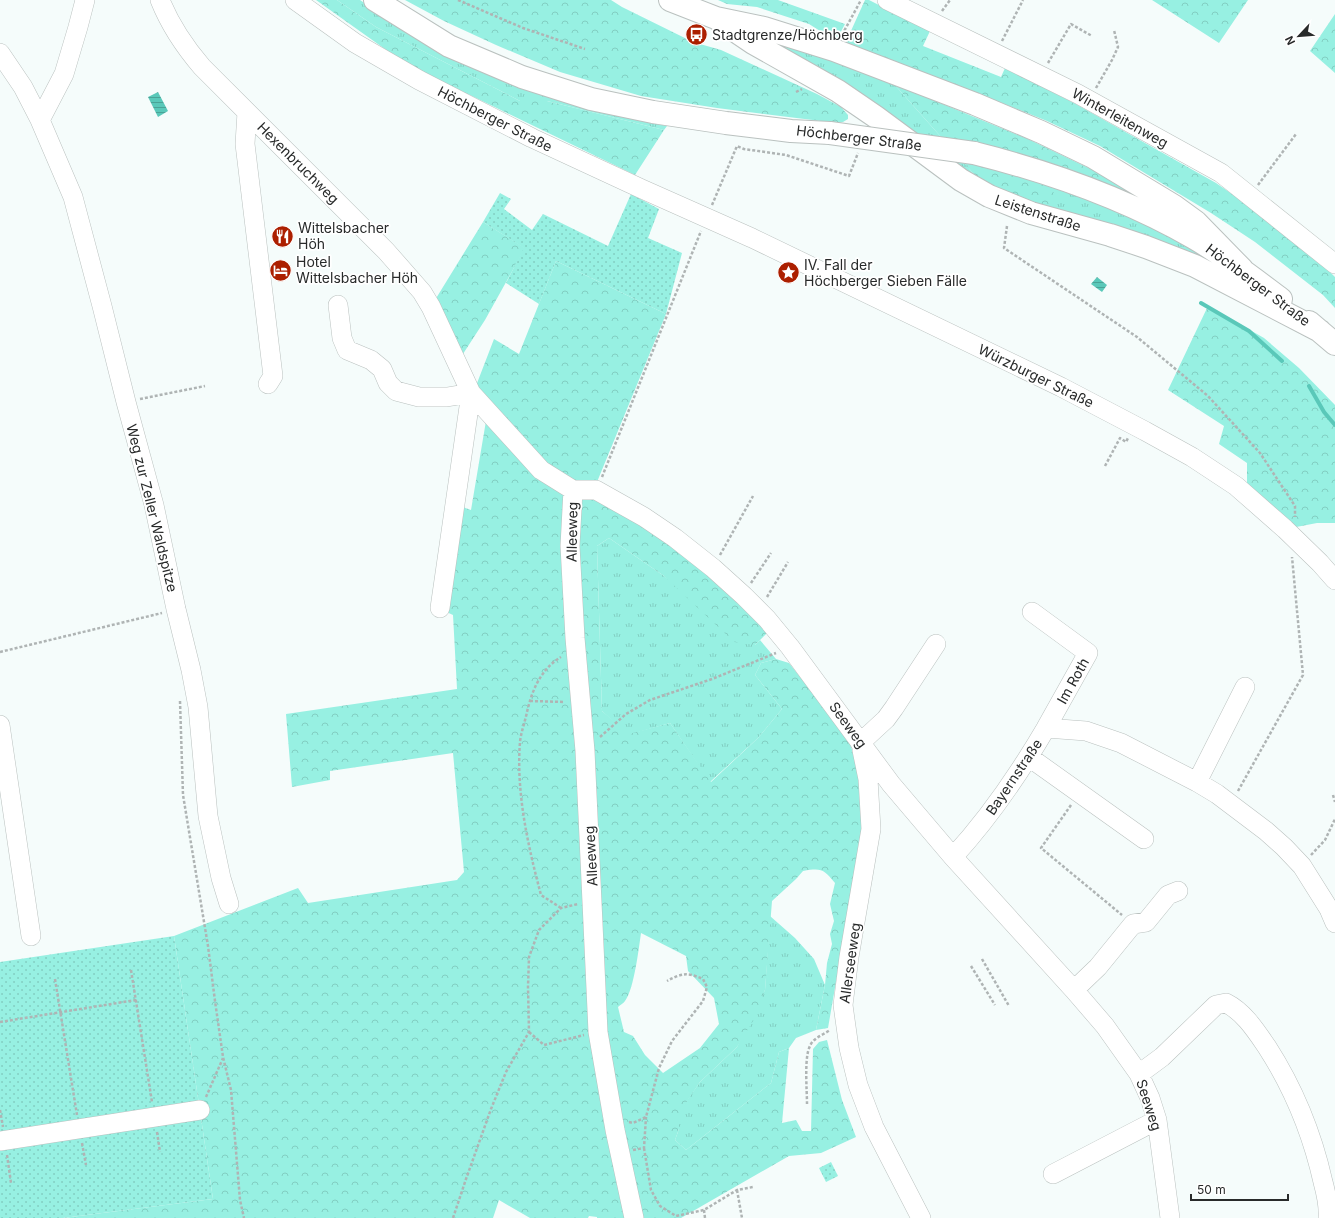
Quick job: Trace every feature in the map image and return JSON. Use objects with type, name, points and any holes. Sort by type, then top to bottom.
[{"type":"main road","name":"Höchberger Straße","points":[[375,0],[449,46],[522,77],[592,99],[653,112],[697,119],[791,131],[830,133],[974,153],[1049,174],[1117,200],[1195,238],[1242,269],[1328,338]]},
{"type":"main road","name":"Leistenstraße","points":[[670,0],[716,18],[764,28],[834,50],[975,104],[1041,132],[1093,157],[1174,206],[1196,222],[1242,269]]},
{"type":"main road","name":"Leistenstraße","points":[[716,18],[753,43],[838,91],[876,117],[961,180],[989,196],[1030,213],[1110,235],[1195,266],[1328,338]]},
{"type":"street","points":[[40,120],[64,74],[85,0]]},
{"type":"street","name":"Hexenbruchweg","points":[[160,0],[173,28],[188,51],[202,67],[386,251],[422,292],[431,307],[472,394],[541,470],[573,490]]},
{"type":"street","name":"Höchberger Straße","points":[[295,0],[355,43],[419,80],[532,138],[707,218]]},
{"type":"street","name":"Winterleitenweg","points":[[887,0],[1089,100],[1221,173],[1335,264]]},
{"type":"street","name":"Weg zur Zeller Waldspitze","points":[[0,53],[23,87],[40,120],[73,197],[154,505],[176,609],[191,670],[198,706],[208,816],[221,878],[229,904]]},
{"type":"street","points":[[247,112],[245,144],[273,376],[268,384]]},
{"type":"street","name":"Würzburger Straße","points":[[707,218],[752,238],[1061,387],[1192,457],[1236,486],[1296,539],[1335,580]]},
{"type":"street","points":[[338,306],[342,338],[347,350],[371,360],[382,370],[388,383],[396,391],[419,397],[447,397],[472,394],[440,608]]},
{"type":"street","points":[[573,490],[596,490]]},
{"type":"street","name":"Alleeweg","points":[[573,490],[570,546],[576,650],[585,751],[598,1032],[619,1152],[634,1218]]},
{"type":"street","name":"Seeweg","points":[[596,490],[644,517],[675,538],[713,568],[759,611],[790,647],[891,784],[953,857],[1105,1026],[1139,1074],[1150,1098],[1157,1120],[1170,1218]]},
{"type":"street","name":"Im Roth","points":[[1032,612],[1088,653],[1046,728]]},
{"type":"street","points":[[860,743],[886,718],[894,708],[936,644]]},
{"type":"street","points":[[1197,782],[1245,687]]},
{"type":"street","points":[[0,725],[31,936]]},
{"type":"street","name":"Bayernstraße","points":[[953,857],[976,831],[1029,757],[1046,728],[1086,731],[1121,743],[1197,782],[1231,804],[1266,831],[1302,866],[1329,910],[1335,923]]},
{"type":"street","name":"Allerseeweg","points":[[860,743],[868,779],[871,830],[848,957],[843,1004],[838,1028],[874,1127],[921,1218]]},
{"type":"street","points":[[1029,757],[1144,840]]},
{"type":"street","points":[[1074,990],[1098,967],[1133,924],[1146,922],[1168,895],[1178,891]]},
{"type":"street","points":[[1139,1074],[1162,1057],[1216,1005],[1226,1003],[1234,1007],[1256,1031],[1296,1097],[1313,1141],[1326,1196],[1328,1218]]},
{"type":"street","points":[[0,1141],[200,1110]]},
{"type":"street","points":[[1053,1174],[1157,1120]]},
{"type":"path","points":[[458,0],[523,28],[585,49]]},
{"type":"path","points":[[834,50],[861,0]]},
{"type":"path","points":[[996,54],[1023,0]]},
{"type":"path","points":[[1040,76],[1071,24],[1092,36]]},
{"type":"path","points":[[1089,100],[1118,47],[1114,30]]},
{"type":"path","points":[[1250,196],[1296,134]]},
{"type":"path","points":[[596,490],[737,146],[744,149],[786,155],[850,176],[853,167]]},
{"type":"path","points":[[1007,226],[1004,248],[1137,337],[1208,396],[1260,453],[1295,506],[1296,539],[1292,549],[1303,675],[1231,804]]},
{"type":"path","points":[[138,399],[205,386]]},
{"type":"path","points":[[1105,466],[1120,438],[1126,442],[1129,436],[1124,433],[1130,423]]},
{"type":"path","points":[[713,568],[753,496]]},
{"type":"path","points":[[744,596],[771,553]]},
{"type":"path","points":[[759,611],[788,562]]},
{"type":"path","points":[[0,652],[163,612]]},
{"type":"path","points":[[585,751],[626,714],[650,700],[712,679],[790,647]]},
{"type":"path","points":[[561,908],[541,895],[530,852],[524,814],[520,772],[520,741],[530,701],[541,675],[553,662],[565,654],[576,650]]},
{"type":"path","points":[[180,701],[183,795],[208,946],[223,1057],[230,1090],[240,1200],[244,1218]]},
{"type":"path","points":[[530,701],[580,702]]},
{"type":"path","points":[[1333,795],[1335,802]]},
{"type":"path","points":[[1065,812],[1041,848],[1133,924]]},
{"type":"path","points":[[1302,866],[1325,840],[1335,819]]},
{"type":"path","points":[[453,1218],[491,1109],[506,1072],[529,1032],[528,988],[530,957],[539,930],[561,908],[593,900]]},
{"type":"path","points":[[982,959],[1009,1006]]},
{"type":"path","points":[[971,966],[995,1005]]},
{"type":"path","points":[[131,970],[160,1152]]},
{"type":"path","points":[[667,981],[682,974],[693,975],[703,979],[707,987],[703,1001],[672,1041],[659,1068],[646,1117],[644,1148],[651,1190],[660,1206],[676,1216],[704,1210],[737,1190],[753,1187]]},
{"type":"path","points":[[55,979],[86,1165]]},
{"type":"path","points":[[0,1022],[136,1000]]},
{"type":"path","points":[[807,1104],[807,1058],[809,1046],[814,1040],[838,1028]]},
{"type":"path","points":[[529,1032],[544,1045],[598,1032]]},
{"type":"path","points":[[200,1110],[223,1057]]},
{"type":"path","points":[[611,1110],[619,1118],[633,1123],[646,1117]]},
{"type":"path","points":[[619,1152],[644,1148]]},
{"type":"path","points":[[737,1190],[742,1218]]},
{"type":"path","points":[[704,1210],[705,1218]]},
{"type":"green space","points":[[316,0],[337,0],[376,27],[520,101],[547,101],[664,130],[635,175],[406,64]]},
{"type":"green space","points":[[337,0],[360,0],[410,34],[583,107],[667,126],[664,130],[547,101],[520,101],[376,27]]},
{"type":"green space","points":[[405,0],[611,0],[622,7],[693,42],[721,50],[817,94],[841,107],[848,115],[848,119],[837,123],[717,108],[641,96],[560,72],[444,21]]},
{"type":"green space","points":[[718,0],[778,0],[845,24],[836,41],[809,24],[757,7],[727,4]]},
{"type":"green space","points":[[865,0],[869,0],[930,31],[923,46],[1001,77],[1005,68],[1074,103],[1216,183],[1293,236],[1335,277],[1335,308],[1323,295],[1255,242],[1211,213],[1100,146],[1047,121],[997,101],[845,44]]},
{"type":"green space","points":[[1152,0],[1248,0],[1219,43]]},
{"type":"green space","points":[[1335,14],[1335,73],[1310,51]]},
{"type":"green space","points":[[740,27],[894,84],[981,182]]},
{"type":"green space","points":[[894,84],[1028,139],[1099,173],[1175,216],[1114,188],[1065,168],[977,142],[1055,186],[1051,204],[1041,206],[981,182]]},
{"type":"green space","points":[[1055,186],[1116,206],[1209,258],[1253,287],[1041,206]]},
{"type":"green space","points":[[500,193],[511,199],[504,209],[532,230],[543,214],[608,246],[631,194],[659,209],[648,238],[682,253],[666,314],[556,261],[539,304],[506,283],[524,248],[483,222]]},
{"type":"green space","points":[[483,222],[525,248],[485,320],[461,357],[435,300]]},
{"type":"green space","points":[[556,261],[666,314],[597,482],[714,573],[767,633],[755,645],[734,642],[664,576],[609,538],[597,546],[602,711],[629,734],[670,723],[711,782],[758,738],[782,709],[755,675],[761,663],[776,659],[789,663],[847,736],[863,779],[867,826],[845,930],[828,1028],[816,1030],[825,985],[827,963],[832,944],[830,934],[834,921],[830,904],[835,883],[825,872],[809,870],[803,871],[772,901],[765,990],[753,1021],[737,1047],[700,1082],[679,1113],[679,1129],[675,1140],[686,1150],[771,1083],[779,1052],[789,1048],[782,1123],[796,1120],[802,1131],[811,1131],[813,1049],[819,1042],[827,1040],[842,1100],[856,1137],[821,1153],[789,1156],[681,1218],[597,1218],[589,1216],[588,1218],[530,1218],[499,1200],[493,1218],[63,1218],[213,1199],[174,936],[298,888],[308,903],[457,880],[464,872],[453,753],[330,771],[330,780],[292,787],[286,714],[457,689],[453,615],[442,610],[457,505],[471,510],[488,409],[474,391],[494,339],[519,354]],"holes":[[[641,933],[686,956],[688,971],[714,998],[719,1024],[700,1048],[663,1073],[645,1055],[633,1036],[624,1032],[618,1007],[624,1002],[631,988],[636,968]]]},
{"type":"green space","points":[[1208,306],[1264,338],[1299,368],[1335,405],[1335,523],[1317,523],[1291,528],[1247,484],[1247,463],[1219,444],[1224,426],[1168,390]]},
{"type":"green space","points":[[609,538],[664,576],[755,645],[760,640],[776,659],[761,663],[755,675],[782,709],[758,738],[710,782],[670,723],[628,735],[602,711],[597,546]]},
{"type":"green space","points":[[770,916],[795,938],[814,959],[825,985],[816,1030],[796,1038],[789,1048],[779,1052],[771,1083],[686,1150],[675,1140],[679,1129],[678,1113],[700,1082],[737,1047],[765,990]]},
{"type":"green space","points":[[174,936],[213,1199],[63,1218],[0,1218],[0,962]]},
{"type":"green space","points":[[831,1162],[838,1176],[826,1182],[819,1168]]},
{"type":"shaded area","points":[[158,92],[168,111],[158,117],[148,97]]},
{"type":"shaded area","points":[[1097,277],[1107,285],[1102,292],[1091,284]]},
{"type":"waterway","points":[[1201,303],[1249,331],[1282,361]]},
{"type":"waterway","points":[[1309,386],[1324,412],[1335,425]]},
{"type":"place","name":"Stadtgrenze/Höchberg","points":[[696,35]]},
{"type":"place","name":"Wittelsbacher Höh","points":[[282,236]]},
{"type":"place","name":"Hotel Wittelsbacher Höh","points":[[280,270]]},
{"type":"place","name":"IV. Fall der Höchberger Sieben Fälle","points":[[788,273]]}]
